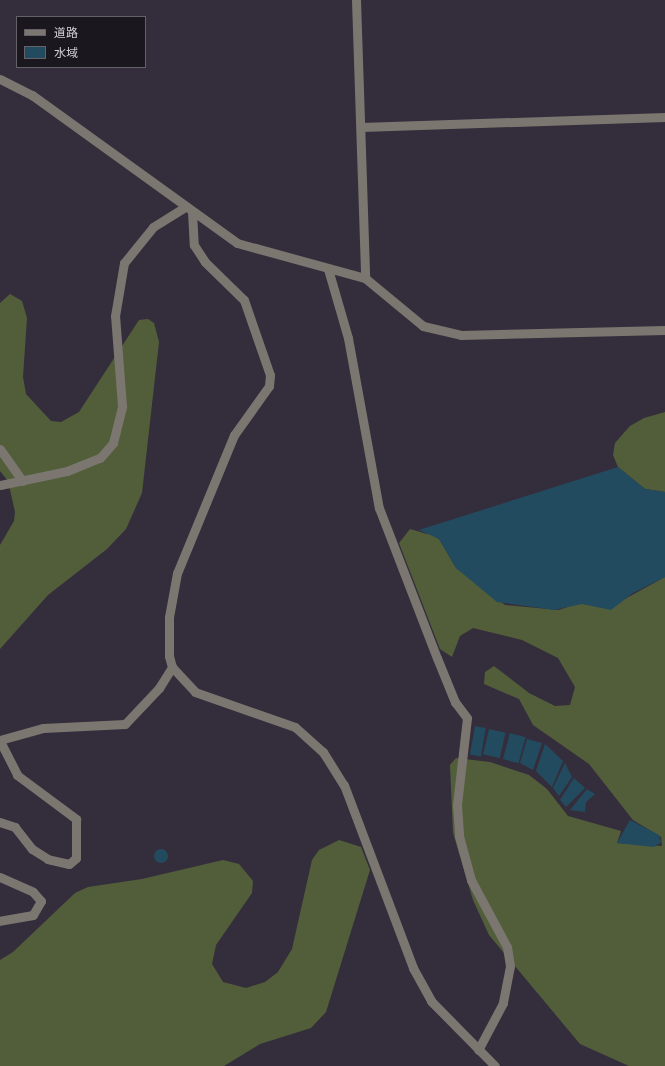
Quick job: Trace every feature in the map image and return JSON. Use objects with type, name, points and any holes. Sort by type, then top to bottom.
[{"type":"street","points":[[356,0],[365,278]]},
{"type":"street","points":[[0,79],[32,95],[237,243],[365,278],[423,326],[442,332],[461,335],[665,330]]},
{"type":"street","points":[[361,127],[665,117]]},
{"type":"street","points":[[0,484],[22,481],[67,471],[94,460],[113,443],[122,406],[115,316],[124,263],[153,227],[189,209]]},
{"type":"street","points":[[189,209],[194,245],[205,262],[244,300],[270,376],[269,386],[234,435],[171,591],[167,640],[172,667],[195,692],[295,726],[323,752],[344,785],[413,968],[431,1001],[495,1066]]},
{"type":"street","points":[[328,269],[348,338],[379,508],[437,658],[467,718],[457,805],[459,836],[472,880],[507,947],[510,966],[503,1003],[478,1050]]},
{"type":"street","points":[[0,449],[22,481]]},
{"type":"street","points":[[0,822],[15,827],[32,849],[48,860],[68,864],[76,858],[76,819],[17,775],[0,740],[43,728],[125,724],[159,688],[172,667]]},
{"type":"street","points":[[0,877],[33,892],[41,901],[32,915],[0,921]]},
{"type":"green space","points":[[10,294],[22,301],[27,318],[23,377],[26,394],[51,421],[61,422],[79,412],[139,320],[148,319],[154,323],[159,342],[142,493],[126,529],[107,549],[48,595],[0,649],[0,545],[14,521],[15,512],[8,481],[0,471],[0,303]]},
{"type":"green space","points":[[665,412],[665,492],[645,489],[618,467],[613,455],[615,443],[630,426],[644,418]]},
{"type":"green space","points":[[410,529],[427,534],[430,532],[439,539],[456,568],[505,605],[559,610],[576,604],[623,600],[665,577],[665,1066],[629,1066],[580,1044],[489,935],[473,900],[453,833],[450,765],[456,758],[490,762],[529,775],[547,789],[568,816],[621,831],[617,843],[662,846],[661,837],[633,820],[589,764],[533,725],[519,699],[484,684],[485,672],[494,666],[529,693],[555,706],[570,705],[575,687],[558,658],[522,640],[473,628],[460,636],[452,657],[440,649],[399,543]]},
{"type":"green space","points":[[339,840],[361,847],[370,870],[326,1012],[311,1028],[260,1044],[224,1066],[0,1066],[0,960],[13,952],[75,893],[88,887],[142,879],[223,860],[239,864],[253,881],[252,893],[216,945],[212,964],[223,982],[246,988],[265,982],[278,972],[292,949],[312,860],[319,850]]},
{"type":"water","points":[[618,467],[645,489],[665,492],[665,577],[633,593],[611,610],[582,604],[554,610],[497,602],[456,568],[439,539],[419,530]]},
{"type":"water","points":[[475,726],[486,728],[481,756],[470,755]]},
{"type":"water","points":[[489,729],[506,733],[500,758],[483,754]]},
{"type":"water","points":[[510,733],[525,737],[518,763],[503,759]]},
{"type":"water","points":[[527,739],[542,743],[533,770],[520,763]]},
{"type":"water","points":[[545,744],[563,761],[552,787],[536,771]]},
{"type":"water","points":[[565,763],[572,777],[559,796],[553,788]]},
{"type":"water","points":[[574,778],[585,788],[566,807],[560,800]]},
{"type":"water","points":[[587,789],[595,794],[586,802],[585,812],[570,810]]},
{"type":"water","points":[[630,820],[659,835],[661,842],[654,847],[617,843]]},
{"type":"water","points":[[161,849],[166,851],[168,856],[166,861],[161,863],[156,861],[154,856],[156,851]]}]
